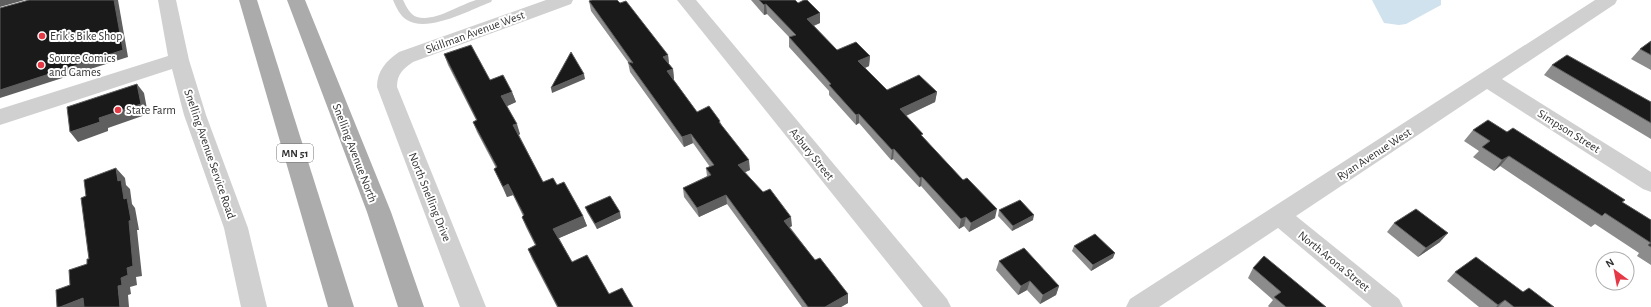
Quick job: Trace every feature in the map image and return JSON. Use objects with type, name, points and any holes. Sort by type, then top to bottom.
[{"type":"main road","name":"MN 51","points":[[248,0],[341,307]]},
{"type":"main road","name":"Snelling Avenue North","points":[[296,0],[379,212],[411,307]]},
{"type":"street","name":"Snelling Avenue Service Road","points":[[167,0],[179,60],[195,115],[236,228],[254,307]]},
{"type":"street","name":"Skillman Avenue West","points":[[388,79],[406,57],[564,0]]},
{"type":"street","name":"Asbury Street","points":[[686,0],[938,307]]},
{"type":"street","name":"Ryan Avenue West","points":[[1139,307],[1488,80],[1608,0]]},
{"type":"street","points":[[0,118],[179,60]]},
{"type":"street","name":"North Snelling Drive","points":[[388,79],[473,307]]},
{"type":"street","name":"Simpson Street","points":[[1488,80],[1651,182]]},
{"type":"street","name":"North Arona Street","points":[[1279,216],[1390,307]]},
{"type":"lane","points":[[398,0],[404,12],[415,20],[433,19],[487,0]]},
{"type":"water","points":[[1372,0],[1441,0],[1441,5],[1406,24],[1399,25],[1384,23]]},
{"type":"building","points":[[29,0],[114,0],[123,50],[0,90],[0,8]]},
{"type":"building","points":[[617,0],[620,3],[626,1],[668,55],[663,57],[673,69],[667,71],[697,112],[709,106],[720,121],[719,122],[749,160],[738,165],[763,192],[770,189],[791,217],[784,221],[815,260],[820,258],[848,294],[825,307],[808,307],[726,195],[697,208],[683,188],[711,175],[706,168],[714,165],[691,134],[682,137],[628,62],[633,63],[589,1]]},
{"type":"building","points":[[759,0],[795,0],[798,3],[807,0],[820,13],[807,19],[837,50],[856,42],[870,56],[858,61],[887,90],[919,75],[937,92],[900,109],[923,134],[921,135],[963,180],[967,178],[997,209],[971,223],[966,217],[961,219],[922,177],[920,178],[894,149],[892,150],[859,114],[856,115],[829,85],[831,84],[789,37],[796,35],[766,4],[764,5]]},
{"type":"building","points":[[1651,41],[1651,55],[1640,49]]},
{"type":"building","points":[[471,45],[490,80],[503,75],[512,92],[501,96],[517,124],[513,125],[543,182],[553,178],[557,185],[564,182],[583,216],[553,229],[572,262],[587,255],[609,294],[622,288],[633,307],[558,307],[528,249],[536,245],[522,217],[524,215],[508,184],[503,187],[494,169],[497,167],[473,122],[477,120],[444,54]]},
{"type":"building","points":[[571,52],[584,74],[551,88]]},
{"type":"building","points":[[1567,55],[1651,102],[1651,123],[1552,65]]},
{"type":"building","points":[[137,84],[141,104],[99,118],[100,122],[70,132],[67,107]]},
{"type":"building","points":[[1488,120],[1507,132],[1513,128],[1625,200],[1622,202],[1651,220],[1651,243],[1605,213],[1602,216],[1509,156],[1502,160],[1482,147],[1490,141],[1473,130]]},
{"type":"building","points":[[116,168],[118,181],[121,180],[124,199],[127,198],[131,220],[129,221],[133,266],[127,268],[128,275],[121,278],[122,285],[118,286],[120,307],[84,307],[83,298],[57,307],[56,290],[70,285],[69,270],[87,264],[87,259],[89,259],[81,198],[86,196],[84,180]]},
{"type":"building","points":[[610,196],[620,212],[595,224],[585,207]]},
{"type":"building","points":[[1020,200],[1034,215],[1013,226],[999,210]]},
{"type":"building","points":[[1416,209],[1448,233],[1426,248],[1394,223]]},
{"type":"building","points":[[1095,234],[1115,253],[1093,265],[1074,246]]},
{"type":"building","points":[[1024,248],[1059,286],[1043,295],[1030,281],[1021,286],[999,261]]},
{"type":"building","points":[[1264,256],[1326,307],[1286,307],[1274,297],[1281,292],[1253,268]]},
{"type":"building","points":[[1476,257],[1523,292],[1529,288],[1554,307],[1514,307],[1505,300],[1498,305],[1455,272]]},
{"type":"place","name":"Erik's Bike Shop","points":[[42,36]]},
{"type":"place","name":"Source Comics and Games","points":[[41,65]]},
{"type":"place","name":"State Farm","points":[[118,110]]}]
